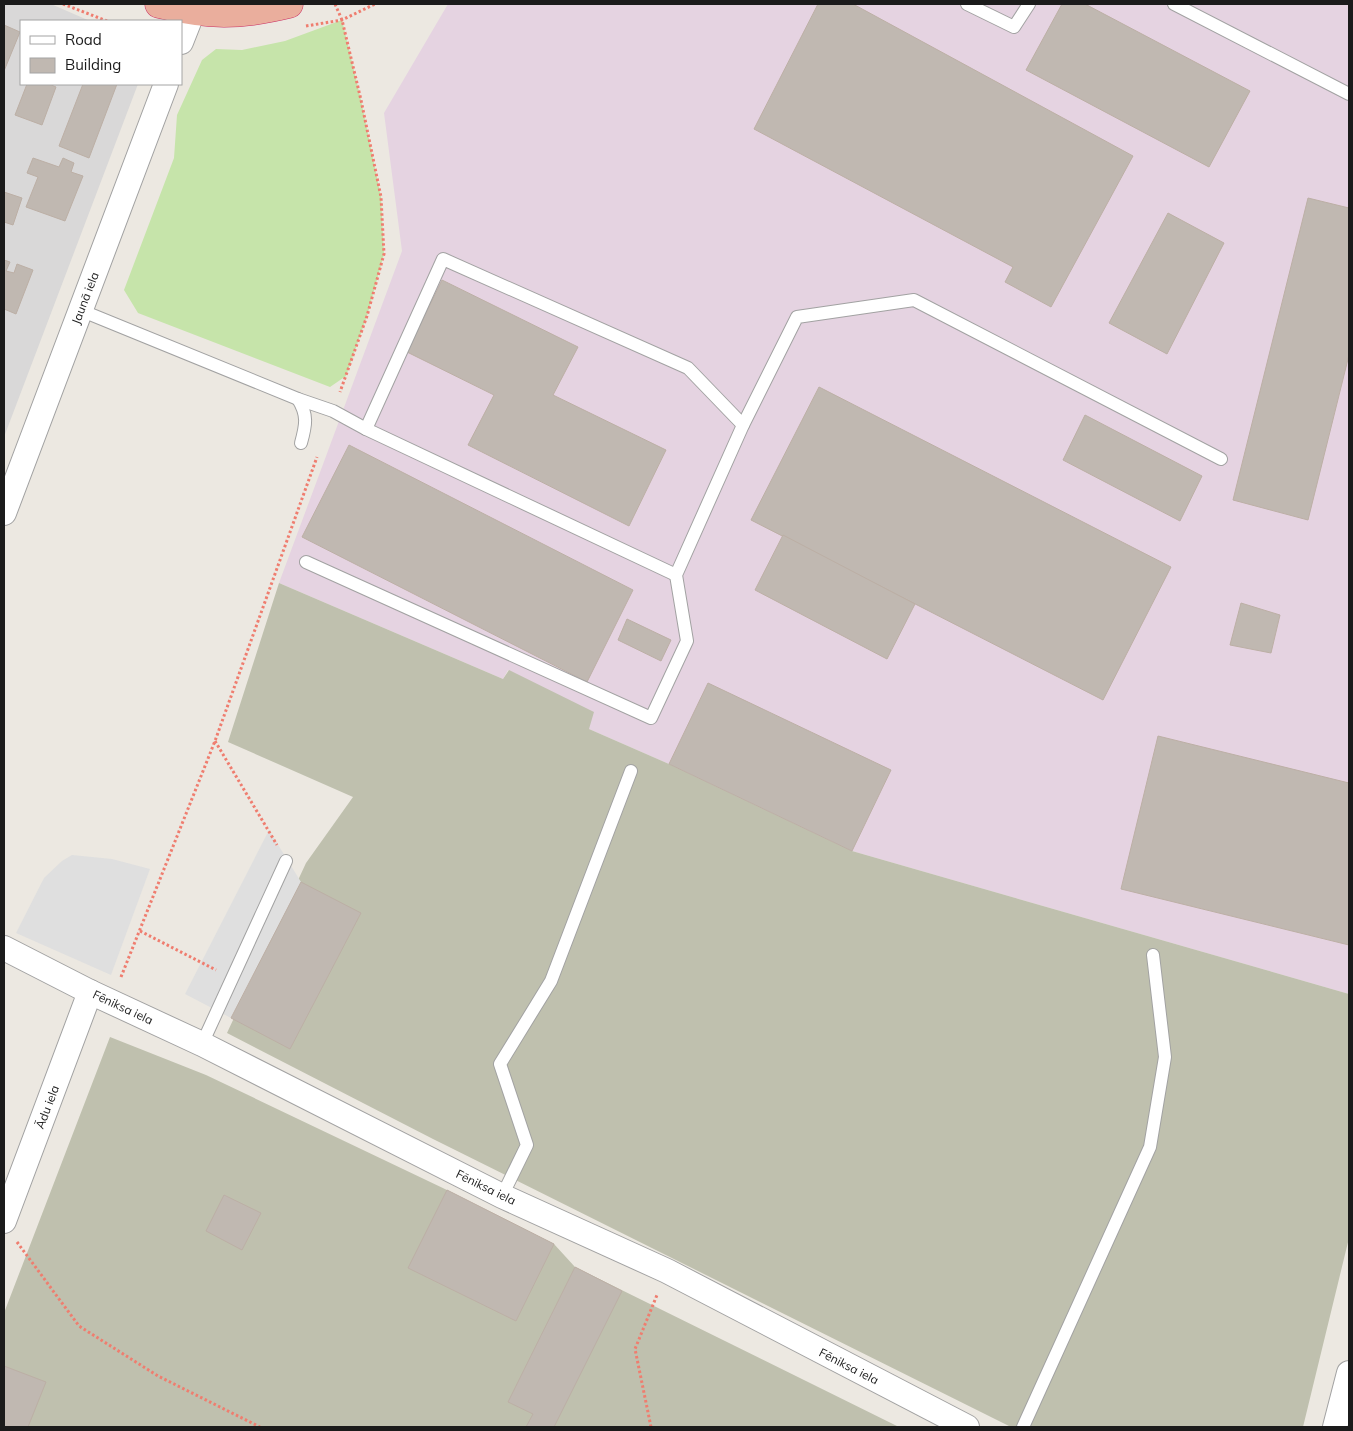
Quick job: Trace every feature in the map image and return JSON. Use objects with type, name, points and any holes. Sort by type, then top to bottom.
[{"type":"highway","points":[[159,4],[195,8],[218,14],[256,12],[289,4]]},
{"type":"street","points":[[182,40],[195,8]]},
{"type":"street","name":"Jaunā iela","points":[[4,513],[166,85]]},
{"type":"street","name":"Fēniksa iela","points":[[4,948],[202,1044],[502,1196],[667,1271],[967,1427]]},
{"type":"street","name":"Ādu iela","points":[[9,1230],[101,996]]},
{"type":"street","points":[[1335,1427],[1349,1373]]},
{"type":"lane","points":[[967,4],[1014,27],[1029,4]]},
{"type":"lane","points":[[1174,4],[1349,94]]},
{"type":"lane","points":[[366,429],[443,259],[688,368],[743,426]]},
{"type":"lane","points":[[306,562],[651,718],[686,641],[676,575],[743,426],[797,317],[914,300],[1220,459]]},
{"type":"lane","points":[[80,310],[298,399],[333,411],[366,429],[676,575]]},
{"type":"lane","points":[[298,399],[306,412],[306,425],[301,443]]},
{"type":"lane","points":[[502,1196],[527,1146],[500,1064],[551,982],[631,771]]},
{"type":"lane","points":[[202,1044],[234,980],[286,860]]},
{"type":"lane","points":[[1023,1427],[1150,1147],[1165,1057],[1152,955]]},
{"type":"path","points":[[63,4],[105,20]]},
{"type":"path","points":[[101,996],[140,931],[215,740],[367,316],[384,254],[381,197],[342,20],[335,4]]},
{"type":"path","points":[[342,20],[375,4]]},
{"type":"path","points":[[215,740],[286,860]]},
{"type":"path","points":[[140,931],[234,980]]},
{"type":"path","points":[[9,1230],[79,1326],[158,1376],[260,1427]]},
{"type":"path","points":[[651,1427],[635,1349],[667,1271]]},
{"type":"shaded area","points":[[4,4],[51,4],[88,20],[20,20],[20,85],[138,85],[4,437]]},
{"type":"shaded area","points":[[448,4],[1349,4],[1349,994],[852,851],[669,764],[589,729],[508,670],[503,679],[279,583],[402,251],[384,113]]},
{"type":"shaded area","points":[[279,583],[503,679],[509,670],[594,712],[589,729],[669,764],[852,851],[1349,994],[1349,1238],[1303,1427],[1011,1427],[433,1139],[227,1033],[306,863],[353,797],[228,742]]},
{"type":"shaded area","points":[[269,830],[301,882],[231,1018],[185,994]]},
{"type":"shaded area","points":[[72,855],[112,859],[150,869],[111,975],[16,933],[44,878],[62,861]]},
{"type":"shaded area","points":[[110,1037],[206,1075],[447,1190],[554,1244],[575,1267],[899,1427],[4,1427],[4,1313]]},
{"type":"green space","points":[[342,20],[381,197],[384,254],[367,316],[346,376],[330,387],[138,313],[124,290],[174,158],[177,115],[202,60],[216,49],[242,50],[285,41]]},
{"type":"building","points":[[818,4],[853,4],[1133,156],[1051,307],[1005,282],[1013,267],[754,129]]},
{"type":"building","points":[[1062,4],[1085,4],[1250,91],[1209,167],[1026,70]]},
{"type":"building","points":[[4,25],[20,32],[4,71]]},
{"type":"building","points":[[27,85],[51,85],[56,87],[42,125],[15,115]]},
{"type":"building","points":[[83,85],[117,85],[89,158],[59,146]]},
{"type":"building","points":[[33,158],[59,167],[63,158],[74,163],[71,172],[83,176],[65,221],[26,207],[38,177],[27,173]]},
{"type":"building","points":[[4,192],[22,198],[13,225],[4,222]]},
{"type":"building","points":[[1308,198],[1349,208],[1349,355],[1308,520],[1233,500]]},
{"type":"building","points":[[1168,213],[1224,243],[1167,354],[1109,323]]},
{"type":"building","points":[[4,260],[10,262],[6,271],[14,273],[17,264],[33,270],[16,314],[4,309]]},
{"type":"building","points":[[442,280],[578,347],[553,395],[666,450],[629,526],[468,445],[494,395],[407,352]]},
{"type":"building","points":[[819,387],[1171,567],[1103,700],[751,520]]},
{"type":"building","points":[[1085,415],[1202,476],[1180,521],[1063,460]]},
{"type":"building","points":[[349,445],[633,590],[587,682],[302,537]]},
{"type":"building","points":[[783,535],[915,604],[887,659],[755,590]]},
{"type":"building","points":[[1241,603],[1280,615],[1271,653],[1230,645]]},
{"type":"building","points":[[627,619],[671,640],[661,661],[618,640]]},
{"type":"building","points":[[708,683],[891,770],[852,851],[669,764]]},
{"type":"building","points":[[1158,736],[1349,783],[1349,945],[1121,889]]},
{"type":"building","points":[[301,882],[361,913],[290,1049],[231,1018]]},
{"type":"building","points":[[447,1190],[554,1244],[516,1321],[408,1268]]},
{"type":"building","points":[[224,1195],[261,1213],[242,1250],[206,1231]]},
{"type":"building","points":[[575,1267],[622,1291],[554,1427],[526,1427],[533,1414],[508,1402]]},
{"type":"building","points":[[4,1366],[46,1382],[28,1427],[4,1427]]}]
